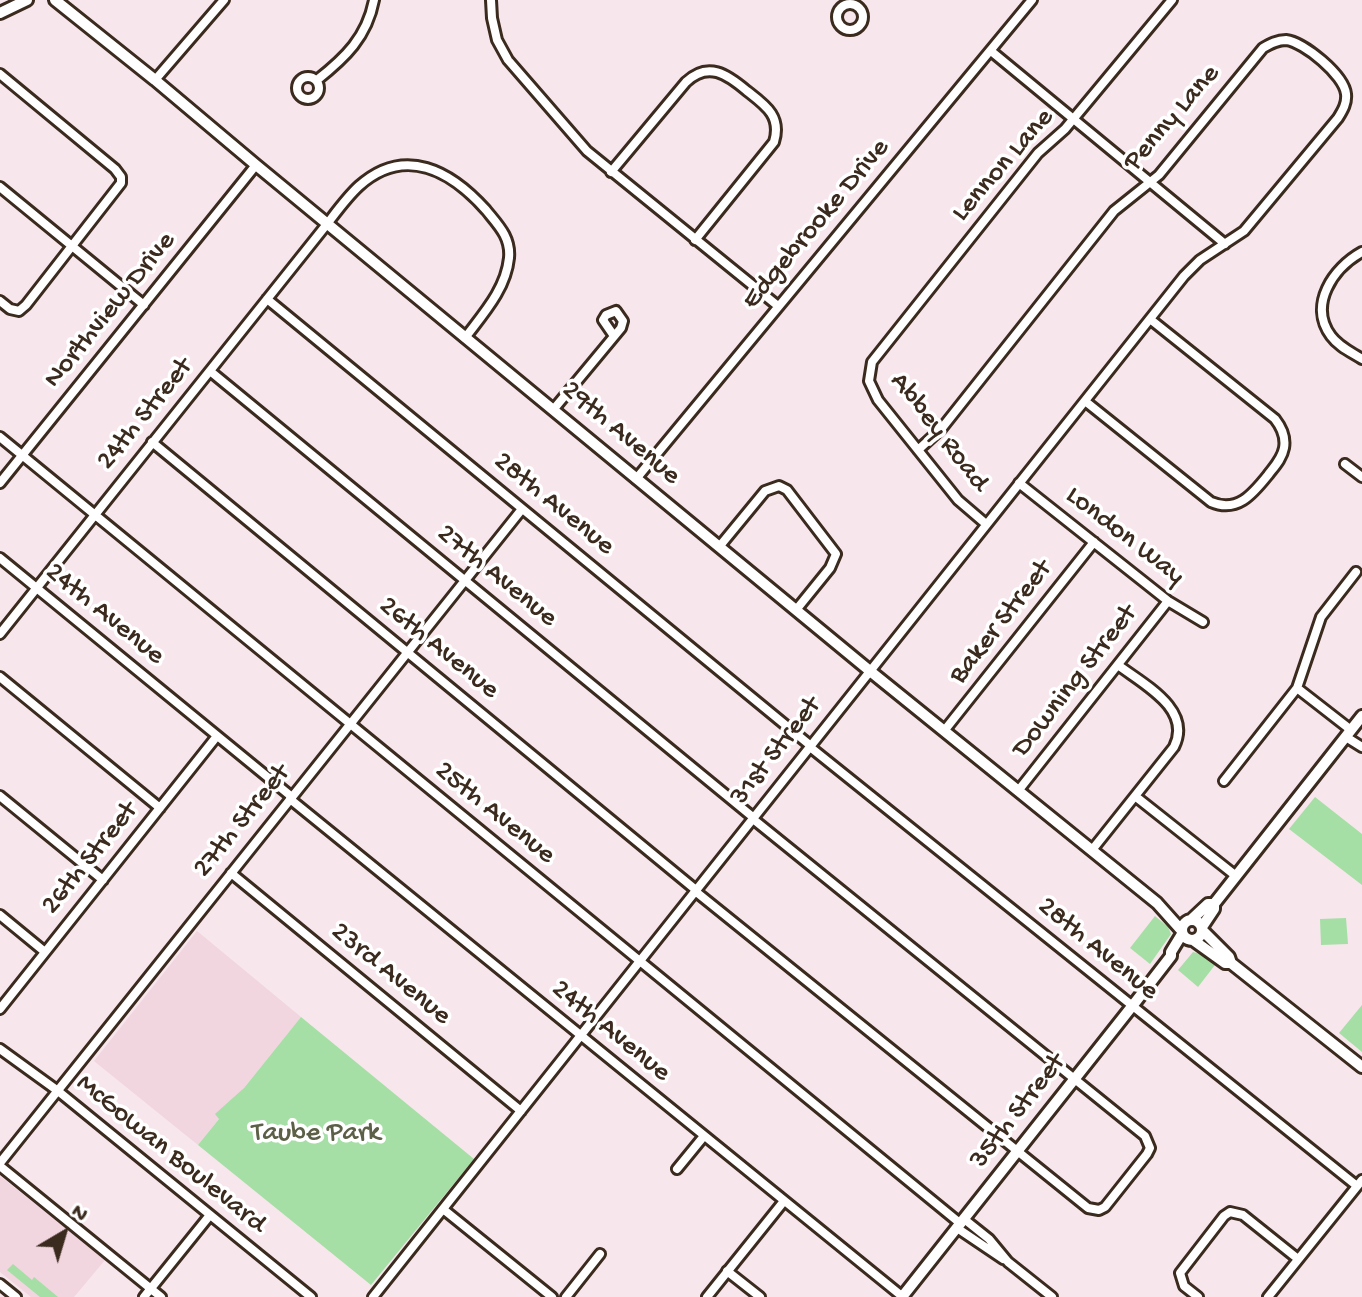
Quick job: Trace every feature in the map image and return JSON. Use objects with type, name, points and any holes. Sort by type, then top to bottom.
[{"type":"street","points":[[0,13],[27,0]]},
{"type":"street","name":"29th Avenue","points":[[55,0],[870,671],[1157,903],[1187,936],[1225,963],[1231,963]]},
{"type":"street","points":[[155,80],[224,0]]},
{"type":"street","points":[[317,80],[353,49],[365,28],[374,0]]},
{"type":"street","points":[[491,0],[497,40],[508,60],[587,151],[778,306]]},
{"type":"street","name":"Edgebrooke Drive","points":[[636,479],[1032,0]]},
{"type":"street","name":"Lennon Lane","points":[[872,362],[1038,153],[1073,119],[1172,0]]},
{"type":"street","name":"Penny Lane","points":[[918,450],[942,428],[1114,211],[1151,183],[1263,48],[1275,41],[1288,40],[1302,45],[1337,74],[1346,93],[1345,106],[1250,224],[1225,244]]},
{"type":"street","points":[[991,51],[1225,244]]},
{"type":"street","points":[[611,172],[686,82],[698,72],[710,70],[725,74],[769,109],[776,123],[774,142],[695,240]]},
{"type":"street","points":[[0,74],[121,177],[120,188],[26,305],[19,311],[10,309],[0,301]]},
{"type":"street","name":"Northview Drive","points":[[0,483],[256,165]]},
{"type":"street","name":"24th Street","points":[[0,634],[327,224],[365,181],[400,167],[434,169],[469,191],[502,228],[509,249],[507,272],[491,303],[465,338]]},
{"type":"street","points":[[0,187],[144,305]]},
{"type":"street","name":"31st Street","points":[[373,1297],[1150,319],[1192,268],[1225,244]]},
{"type":"street","points":[[1362,252],[1340,269],[1329,283],[1321,309],[1324,324],[1332,337],[1362,359]]},
{"type":"street","name":"28th Avenue","points":[[267,299],[1132,1007],[1360,1183]]},
{"type":"street","points":[[1085,401],[1211,502],[1221,506],[1244,501],[1280,460],[1285,446],[1283,431],[1275,419],[1150,319]]},
{"type":"street","points":[[553,410],[614,336]]},
{"type":"street","name":"Abbey Road","points":[[872,362],[871,390],[958,500],[986,524]]},
{"type":"street","name":"27th Avenue","points":[[210,371],[1145,1136],[1150,1148],[1105,1207],[1093,1210],[1018,1151]]},
{"type":"street","name":"25th Avenue","points":[[0,437],[961,1224],[982,1247],[1008,1262],[1052,1297]]},
{"type":"street","name":"26th Avenue","points":[[152,442],[696,891],[1018,1151]]},
{"type":"street","points":[[1345,464],[1362,477]]},
{"type":"street","name":"London Way","points":[[1019,483],[1168,601],[1203,622]]},
{"type":"street","points":[[719,547],[765,491],[779,486],[787,490],[836,554],[830,568],[796,610]]},
{"type":"street","name":"27th Street","points":[[0,1165],[522,509]]},
{"type":"street","name":"Baker Street","points":[[944,731],[1094,542]]},
{"type":"street","name":"24th Avenue","points":[[0,558],[580,1036],[903,1297]]},
{"type":"street","points":[[1224,781],[1297,688],[1321,617],[1356,572]]},
{"type":"street","name":"Downing Street","points":[[1018,791],[1168,601]]},
{"type":"street","points":[[1092,850],[1174,747],[1179,732],[1179,722],[1169,705],[1118,665]]},
{"type":"street","points":[[0,677],[160,808]]},
{"type":"street","points":[[1297,688],[1356,726],[1362,747]]},
{"type":"street","points":[[1196,924],[1183,924],[1187,936],[1200,936],[1196,924],[1208,904],[1214,904],[1356,726]]},
{"type":"street","name":"26th Street","points":[[0,1009],[217,736]]},
{"type":"street","points":[[0,796],[103,880]]},
{"type":"street","points":[[1135,796],[1236,876]]},
{"type":"street","name":"23rd Avenue","points":[[231,873],[521,1111]]},
{"type":"street","name":"29th Avenue","points":[[1157,903],[1196,924],[1229,957],[1231,963],[1362,1067]]},
{"type":"street","points":[[0,915],[45,952]]},
{"type":"street","name":"35th Street","points":[[903,1297],[1132,1007],[1171,952],[1187,936]]},
{"type":"street","name":"McGowan Boulevard","points":[[0,1049],[58,1091],[311,1297]]},
{"type":"street","points":[[677,1169],[704,1136]]},
{"type":"street","points":[[0,1165],[161,1297]]},
{"type":"street","points":[[1268,1297],[1360,1183]]},
{"type":"street","points":[[707,1297],[784,1201]]},
{"type":"street","points":[[443,1209],[552,1297]]},
{"type":"street","points":[[1198,1297],[1184,1286],[1180,1273],[1230,1212],[1243,1215],[1298,1259]]},
{"type":"street","points":[[144,1297],[210,1215]]},
{"type":"street","points":[[566,1297],[600,1254]]},
{"type":"street","points":[[727,1271],[760,1297]]},
{"type":"street","points":[[0,1284],[16,1297]]},
{"type":"shaded area","points":[[197,931],[301,1017],[198,1145],[94,1061]]},
{"type":"shaded area","points":[[0,1176],[105,1260],[74,1297],[31,1297],[0,1272]]},
{"type":"green space","points":[[1315,797],[1362,834],[1362,885],[1289,829]]},
{"type":"green space","points":[[1155,916],[1168,927],[1171,934],[1150,964],[1130,948]]},
{"type":"green space","points":[[1346,918],[1348,944],[1321,945],[1320,919]]},
{"type":"green space","points":[[1193,952],[1204,955],[1215,965],[1198,987],[1178,970]]},
{"type":"green space","points":[[1362,1005],[1362,1052],[1339,1033]]},
{"type":"green space","name":"Taube Park","points":[[301,1017],[474,1159],[371,1285],[198,1145],[219,1119],[215,1114],[244,1088]]},
{"type":"green space","points":[[13,1264],[58,1297],[40,1297],[7,1270]]}]
